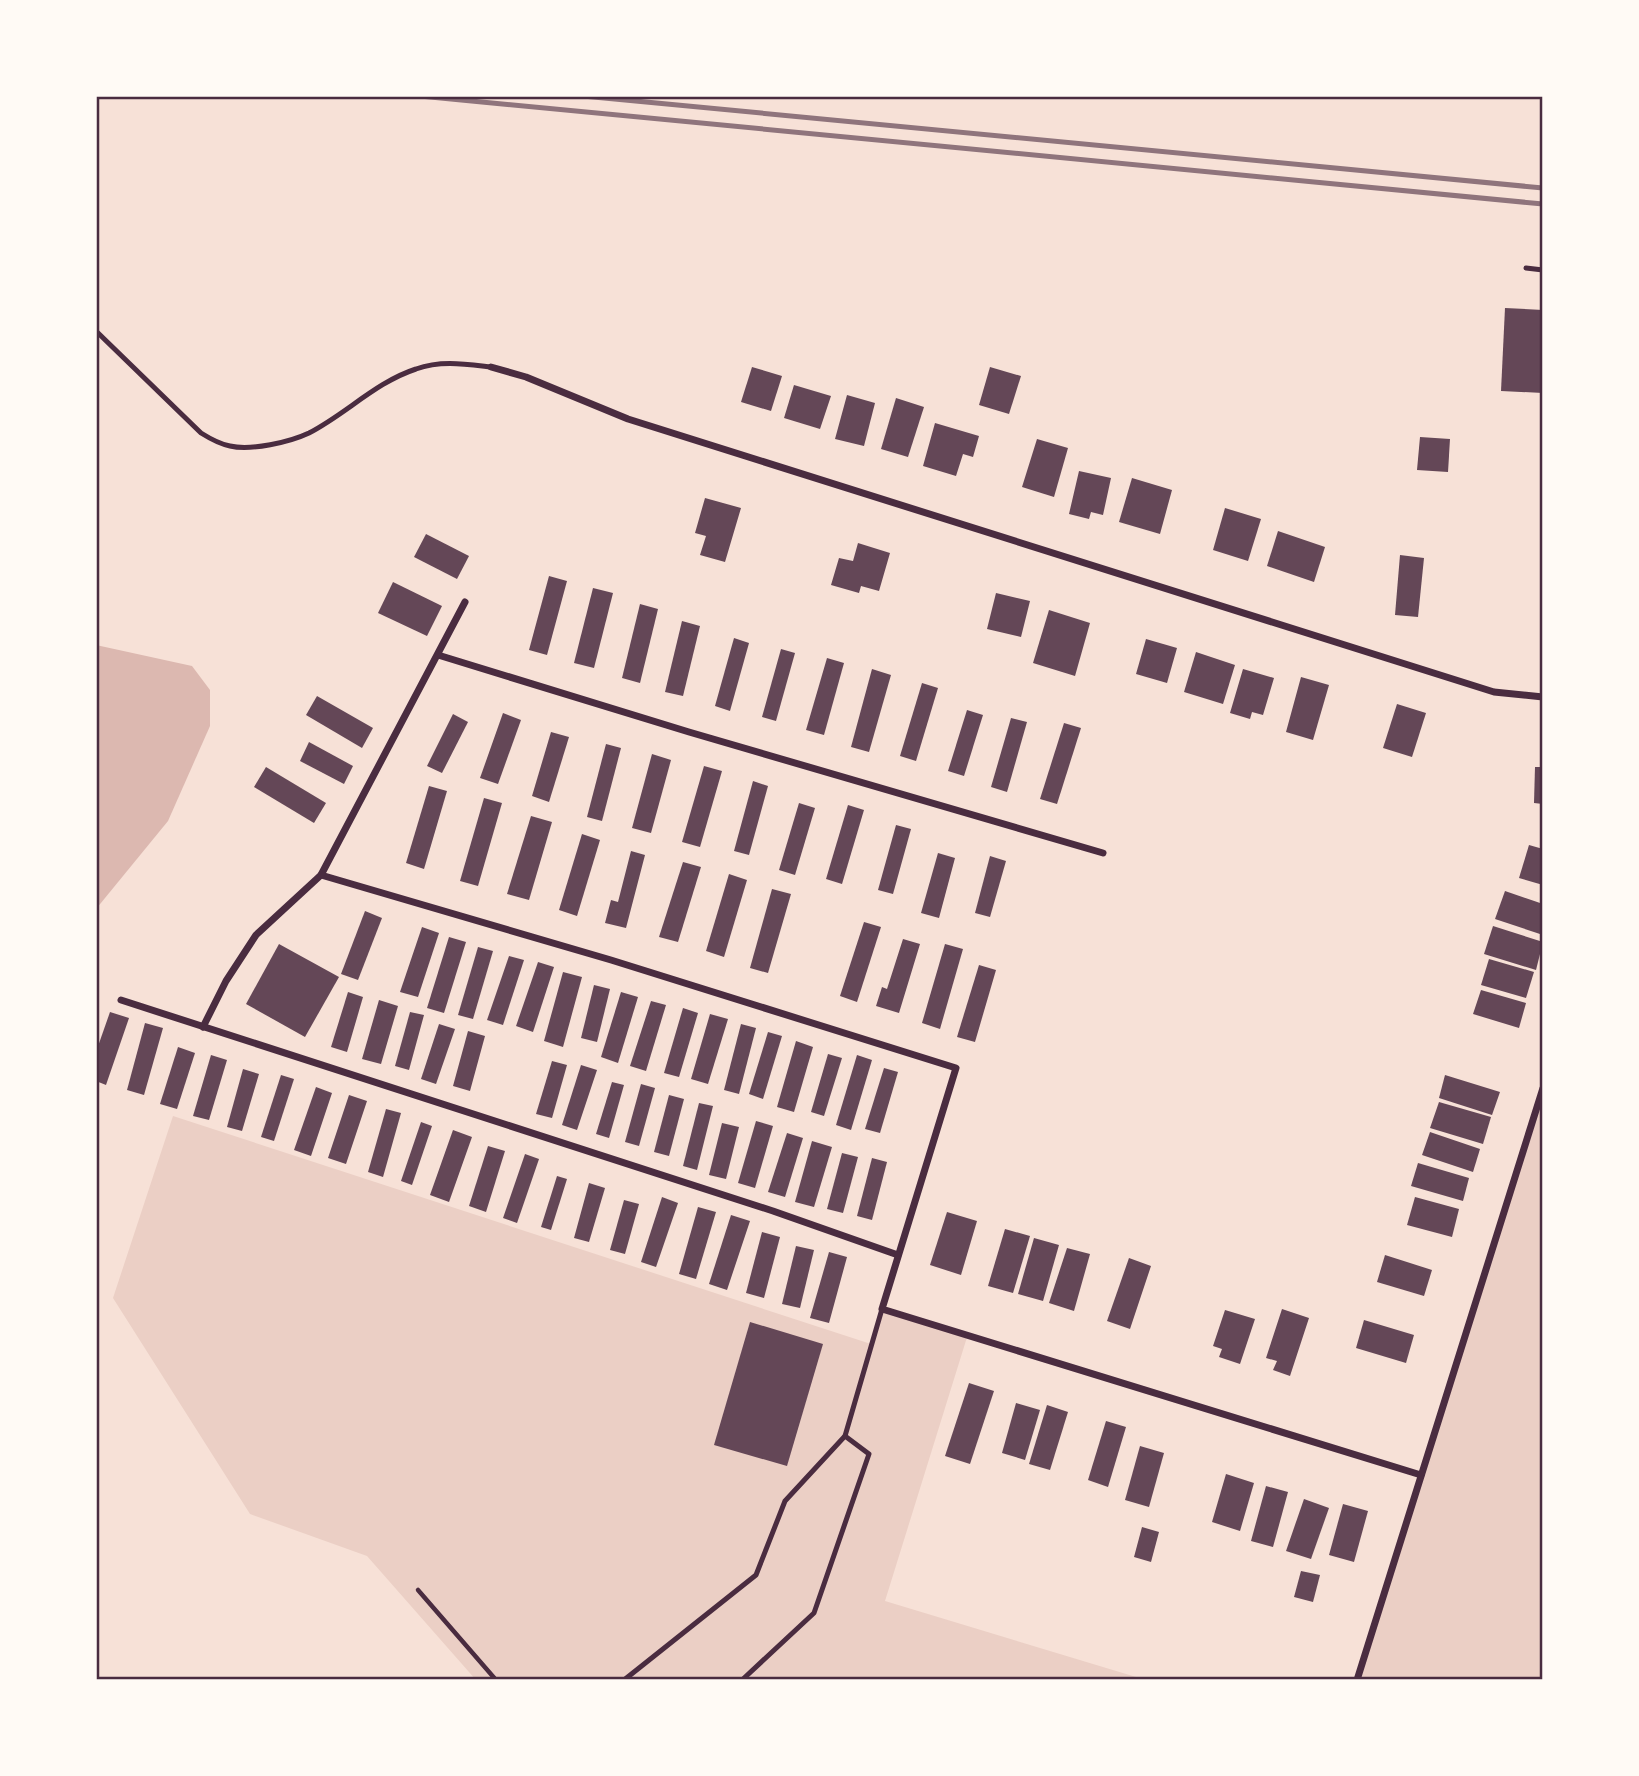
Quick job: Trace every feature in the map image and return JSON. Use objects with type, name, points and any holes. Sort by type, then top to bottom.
[{"type":"street","points":[[491,367],[526,377],[628,419],[1494,692],[1543,696]]},
{"type":"street","points":[[203,1027],[226,981],[256,935],[321,875],[465,602]]},
{"type":"street","points":[[438,654],[689,732],[1103,853]]},
{"type":"street","points":[[321,875],[625,964],[956,1068],[882,1309],[1421,1475]]},
{"type":"street","points":[[121,1000],[773,1211],[898,1255]]},
{"type":"street","points":[[1357,1680],[1543,1088]]},
{"type":"lane","points":[[1526,268],[1543,270]]},
{"type":"lane","points":[[96,331],[201,433],[230,447],[252,447],[308,433],[372,391],[413,369],[436,363],[491,367]]},
{"type":"lane","points":[[624,1680],[756,1575],[785,1501],[845,1436],[882,1309]]},
{"type":"lane","points":[[742,1680],[814,1613],[869,1454],[845,1436]]},
{"type":"path","points":[[418,1590],[496,1680]]},
{"type":"shaded area","points":[[96,645],[192,666],[210,690],[210,726],[168,821],[96,909]]},
{"type":"shaded area","points":[[1543,1088],[1543,1680],[1357,1680]]},
{"type":"shaded area","points":[[173,1116],[871,1344],[882,1309],[968,1334],[885,1601],[1146,1680],[476,1680],[367,1556],[250,1514],[113,1298]]},
{"type":"building","points":[[1505,308],[1543,310],[1543,393],[1501,391]]},
{"type":"building","points":[[752,367],[782,376],[771,411],[741,402]]},
{"type":"building","points":[[990,367],[1021,376],[1009,414],[979,405]]},
{"type":"building","points":[[794,385],[831,396],[820,429],[784,418]]},
{"type":"building","points":[[847,395],[875,403],[864,446],[835,439]]},
{"type":"building","points":[[896,398],[924,407],[908,457],[881,449]]},
{"type":"building","points":[[935,423],[979,436],[973,457],[963,454],[956,476],[923,466]]},
{"type":"building","points":[[1420,437],[1450,439],[1448,472],[1417,470]]},
{"type":"building","points":[[1037,439],[1068,448],[1054,497],[1022,487]]},
{"type":"building","points":[[1079,471],[1111,478],[1103,515],[1091,512],[1089,519],[1069,514]]},
{"type":"building","points":[[1132,478],[1172,490],[1160,534],[1119,522]]},
{"type":"building","points":[[705,498],[741,508],[725,562],[700,555],[706,536],[695,533]]},
{"type":"building","points":[[1225,508],[1261,519],[1248,561],[1213,550]]},
{"type":"building","points":[[1278,531],[1325,547],[1314,582],[1267,566]]},
{"type":"building","points":[[426,534],[469,556],[457,579],[414,557]]},
{"type":"building","points":[[858,543],[890,553],[879,591],[861,586],[859,593],[831,585],[839,558],[853,561]]},
{"type":"building","points":[[1400,555],[1424,558],[1418,617],[1395,615]]},
{"type":"building","points":[[549,576],[567,581],[547,655],[529,650]]},
{"type":"building","points":[[393,582],[442,606],[427,636],[378,613]]},
{"type":"building","points":[[593,588],[613,593],[594,668],[574,663]]},
{"type":"building","points":[[996,593],[1030,601],[1021,637],[987,629]]},
{"type":"building","points":[[640,604],[658,609],[640,683],[622,678]]},
{"type":"building","points":[[1049,610],[1090,623],[1075,676],[1033,663]]},
{"type":"building","points":[[682,621],[700,626],[683,696],[665,692]]},
{"type":"building","points":[[734,638],[749,643],[730,711],[715,706]]},
{"type":"building","points":[[1146,639],[1177,648],[1167,683],[1136,674]]},
{"type":"building","points":[[781,649],[795,653],[776,721],[762,717]]},
{"type":"building","points":[[1196,652],[1235,665],[1223,704],[1184,692]]},
{"type":"building","points":[[827,658],[844,663],[824,735],[806,730]]},
{"type":"building","points":[[872,669],[891,675],[869,752],[851,747]]},
{"type":"building","points":[[1243,669],[1274,678],[1263,715],[1252,712],[1250,719],[1230,713]]},
{"type":"building","points":[[1301,677],[1329,685],[1313,740],[1286,732]]},
{"type":"building","points":[[922,683],[938,688],[916,761],[900,756]]},
{"type":"building","points":[[317,696],[373,728],[362,748],[306,715]]},
{"type":"building","points":[[1397,704],[1426,713],[1412,757],[1383,748]]},
{"type":"building","points":[[967,710],[983,715],[964,776],[948,771]]},
{"type":"building","points":[[503,713],[521,720],[498,784],[480,778]]},
{"type":"building","points":[[453,714],[468,722],[442,773],[427,766]]},
{"type":"building","points":[[1011,718],[1027,722],[1007,792],[991,787]]},
{"type":"building","points":[[1064,723],[1081,728],[1057,804],[1040,799]]},
{"type":"building","points":[[551,732],[569,737],[549,802],[532,796]]},
{"type":"building","points":[[309,742],[353,766],[344,784],[300,761]]},
{"type":"building","points":[[606,744],[621,748],[602,821],[587,817]]},
{"type":"building","points":[[652,754],[671,760],[651,833],[632,828]]},
{"type":"building","points":[[704,766],[722,771],[700,847],[682,842]]},
{"type":"building","points":[[266,767],[326,803],[314,823],[254,787]]},
{"type":"building","points":[[1535,767],[1543,767],[1543,804],[1534,803]]},
{"type":"building","points":[[753,781],[768,786],[749,855],[734,851]]},
{"type":"building","points":[[429,786],[447,791],[424,869],[406,863]]},
{"type":"building","points":[[484,798],[502,803],[478,886],[460,881]]},
{"type":"building","points":[[799,803],[815,808],[795,875],[779,870]]},
{"type":"building","points":[[848,805],[864,810],[842,884],[826,879]]},
{"type":"building","points":[[531,816],[552,822],[529,900],[507,894]]},
{"type":"building","points":[[896,825],[911,829],[893,894],[878,890]]},
{"type":"building","points":[[582,834],[600,840],[577,916],[559,910]]},
{"type":"building","points":[[1529,845],[1543,849],[1543,885],[1519,878]]},
{"type":"building","points":[[631,851],[645,855],[626,928],[605,923],[611,900],[618,902]]},
{"type":"building","points":[[938,853],[955,858],[939,918],[921,913]]},
{"type":"building","points":[[990,856],[1006,861],[990,917],[975,913]]},
{"type":"building","points":[[683,862],[701,867],[678,942],[659,937]]},
{"type":"building","points":[[729,874],[747,880],[724,957],[706,951]]},
{"type":"building","points":[[772,889],[791,894],[768,973],[750,968]]},
{"type":"building","points":[[1505,891],[1543,904],[1543,935],[1495,919]]},
{"type":"building","points":[[365,911],[382,918],[358,980],[341,974]]},
{"type":"building","points":[[864,922],[881,927],[857,1002],[840,996]]},
{"type":"building","points":[[1493,926],[1543,942],[1536,970],[1484,954]]},
{"type":"building","points":[[422,927],[439,933],[418,997],[400,992]]},
{"type":"building","points":[[449,937],[466,942],[444,1013],[427,1008]]},
{"type":"building","points":[[903,939],[920,944],[899,1013],[876,1006],[882,987],[887,989]]},
{"type":"building","points":[[279,944],[339,977],[305,1037],[246,1004]]},
{"type":"building","points":[[945,944],[963,949],[940,1029],[922,1023]]},
{"type":"building","points":[[478,947],[493,951],[473,1019],[458,1015]]},
{"type":"building","points":[[509,956],[524,960],[503,1025],[487,1020]]},
{"type":"building","points":[[1489,959],[1534,972],[1526,998],[1481,985]]},
{"type":"building","points":[[538,962],[554,967],[533,1032],[516,1026]]},
{"type":"building","points":[[979,965],[996,970],[975,1042],[957,1037]]},
{"type":"building","points":[[563,972],[582,977],[563,1047],[544,1041]]},
{"type":"building","points":[[594,985],[610,989],[597,1042],[581,1038]]},
{"type":"building","points":[[1481,990],[1526,1003],[1519,1028],[1473,1014]]},
{"type":"building","points":[[348,992],[363,997],[347,1052],[331,1047]]},
{"type":"building","points":[[621,992],[638,997],[618,1063],[601,1057]]},
{"type":"building","points":[[379,1000],[398,1006],[381,1064],[362,1059]]},
{"type":"building","points":[[651,1001],[666,1005],[646,1071],[630,1066]]},
{"type":"building","points":[[683,1008],[698,1013],[679,1077],[664,1073]]},
{"type":"building","points":[[110,1012],[129,1018],[106,1085],[96,1081],[96,1052]]},
{"type":"building","points":[[410,1012],[424,1015],[409,1070],[395,1066]]},
{"type":"building","points":[[710,1014],[728,1019],[708,1084],[691,1079]]},
{"type":"building","points":[[145,1023],[163,1028],[144,1095],[127,1090]]},
{"type":"building","points":[[439,1024],[455,1029],[436,1084],[421,1079]]},
{"type":"building","points":[[741,1024],[756,1028],[739,1094],[724,1090]]},
{"type":"building","points":[[468,1031],[485,1036],[470,1091],[453,1086]]},
{"type":"building","points":[[768,1032],[782,1036],[763,1099],[749,1094]]},
{"type":"building","points":[[796,1041],[813,1047],[794,1112],[777,1107]]},
{"type":"building","points":[[178,1047],[195,1053],[177,1109],[160,1104]]},
{"type":"building","points":[[828,1054],[842,1058],[824,1116],[811,1112]]},
{"type":"building","points":[[211,1055],[227,1060],[209,1120],[193,1116]]},
{"type":"building","points":[[857,1055],[872,1060],[851,1130],[836,1125]]},
{"type":"building","points":[[552,1061],[567,1065],[552,1118],[536,1114]]},
{"type":"building","points":[[581,1065],[597,1070],[577,1130],[562,1125]]},
{"type":"building","points":[[884,1068],[898,1072],[880,1133],[865,1129]]},
{"type":"building","points":[[243,1069],[259,1074],[242,1131],[227,1127]]},
{"type":"building","points":[[281,1075],[294,1079],[274,1141],[261,1137]]},
{"type":"building","points":[[1445,1075],[1500,1092],[1492,1115],[1439,1098]]},
{"type":"building","points":[[612,1082],[624,1085],[609,1138],[596,1134]]},
{"type":"building","points":[[641,1084],[655,1088],[639,1146],[625,1142]]},
{"type":"building","points":[[316,1087],[332,1093],[311,1156],[294,1150]]},
{"type":"building","points":[[349,1095],[367,1101],[346,1164],[328,1158]]},
{"type":"building","points":[[669,1095],[684,1099],[669,1156],[654,1152]]},
{"type":"building","points":[[1439,1102],[1491,1117],[1483,1144],[1430,1128]]},
{"type":"building","points":[[699,1103],[713,1106],[697,1170],[683,1166]]},
{"type":"building","points":[[386,1109],[401,1113],[383,1177],[368,1172]]},
{"type":"building","points":[[756,1121],[773,1126],[755,1188],[738,1183]]},
{"type":"building","points":[[421,1122],[432,1126],[412,1185],[401,1181]]},
{"type":"building","points":[[722,1123],[739,1127],[726,1179],[709,1175]]},
{"type":"building","points":[[453,1130],[472,1137],[449,1202],[430,1195]]},
{"type":"building","points":[[1430,1132],[1480,1149],[1473,1172],[1422,1155]]},
{"type":"building","points":[[787,1133],[803,1138],[785,1197],[768,1192]]},
{"type":"building","points":[[812,1141],[832,1147],[814,1207],[795,1202]]},
{"type":"building","points":[[488,1146],[505,1151],[486,1212],[469,1206]]},
{"type":"building","points":[[842,1153],[858,1157],[843,1213],[827,1209]]},
{"type":"building","points":[[525,1154],[539,1159],[517,1223],[503,1218]]},
{"type":"building","points":[[872,1158],[887,1162],[872,1220],[857,1216]]},
{"type":"building","points":[[1418,1163],[1469,1178],[1463,1201],[1411,1186]]},
{"type":"building","points":[[557,1176],[567,1179],[551,1230],[541,1227]]},
{"type":"building","points":[[589,1183],[605,1188],[589,1242],[574,1238]]},
{"type":"building","points":[[662,1197],[678,1203],[656,1267],[641,1262]]},
{"type":"building","points":[[1415,1197],[1459,1209],[1452,1237],[1407,1225]]},
{"type":"building","points":[[624,1200],[639,1204],[625,1254],[610,1250]]},
{"type":"building","points":[[698,1207],[716,1212],[696,1279],[679,1274]]},
{"type":"building","points":[[947,1212],[977,1221],[961,1275],[930,1265]]},
{"type":"building","points":[[731,1215],[750,1221],[727,1290],[709,1284]]},
{"type":"building","points":[[1005,1229],[1030,1236],[1013,1293],[988,1286]]},
{"type":"building","points":[[762,1232],[780,1237],[764,1298],[746,1293]]},
{"type":"building","points":[[1034,1238],[1059,1245],[1043,1301],[1018,1294]]},
{"type":"building","points":[[796,1246],[814,1250],[800,1308],[782,1304]]},
{"type":"building","points":[[1067,1248],[1090,1254],[1074,1311],[1049,1303]]},
{"type":"building","points":[[829,1252],[847,1257],[829,1323],[810,1318]]},
{"type":"building","points":[[1385,1255],[1432,1270],[1424,1296],[1377,1282]]},
{"type":"building","points":[[1129,1258],[1151,1266],[1130,1329],[1107,1321]]},
{"type":"building","points":[[1282,1309],[1309,1318],[1290,1376],[1273,1370],[1277,1361],[1266,1358]]},
{"type":"building","points":[[1225,1310],[1255,1319],[1240,1364],[1219,1357],[1222,1349],[1213,1346]]},
{"type":"building","points":[[1364,1320],[1414,1335],[1406,1363],[1356,1348]]},
{"type":"building","points":[[750,1322],[823,1344],[787,1466],[714,1445]]},
{"type":"building","points":[[969,1383],[994,1391],[970,1464],[945,1456]]},
{"type":"building","points":[[1016,1403],[1040,1410],[1025,1460],[1002,1453]]},
{"type":"building","points":[[1047,1405],[1068,1412],[1050,1470],[1029,1464]]},
{"type":"building","points":[[1106,1421],[1126,1427],[1108,1487],[1088,1480]]},
{"type":"building","points":[[1140,1446],[1164,1453],[1149,1507],[1125,1500]]},
{"type":"building","points":[[1226,1474],[1254,1483],[1240,1531],[1212,1522]]},
{"type":"building","points":[[1266,1486],[1288,1492],[1273,1547],[1251,1541]]},
{"type":"building","points":[[1304,1499],[1329,1508],[1311,1559],[1286,1551]]},
{"type":"building","points":[[1343,1504],[1368,1511],[1354,1562],[1329,1555]]},
{"type":"building","points":[[1142,1527],[1159,1532],[1151,1562],[1134,1557]]},
{"type":"building","points":[[1301,1571],[1320,1575],[1313,1602],[1294,1597]]},
{"type":"railway","points":[[420,96],[1543,204]]},
{"type":"railway","points":[[583,96],[1543,188]]}]
